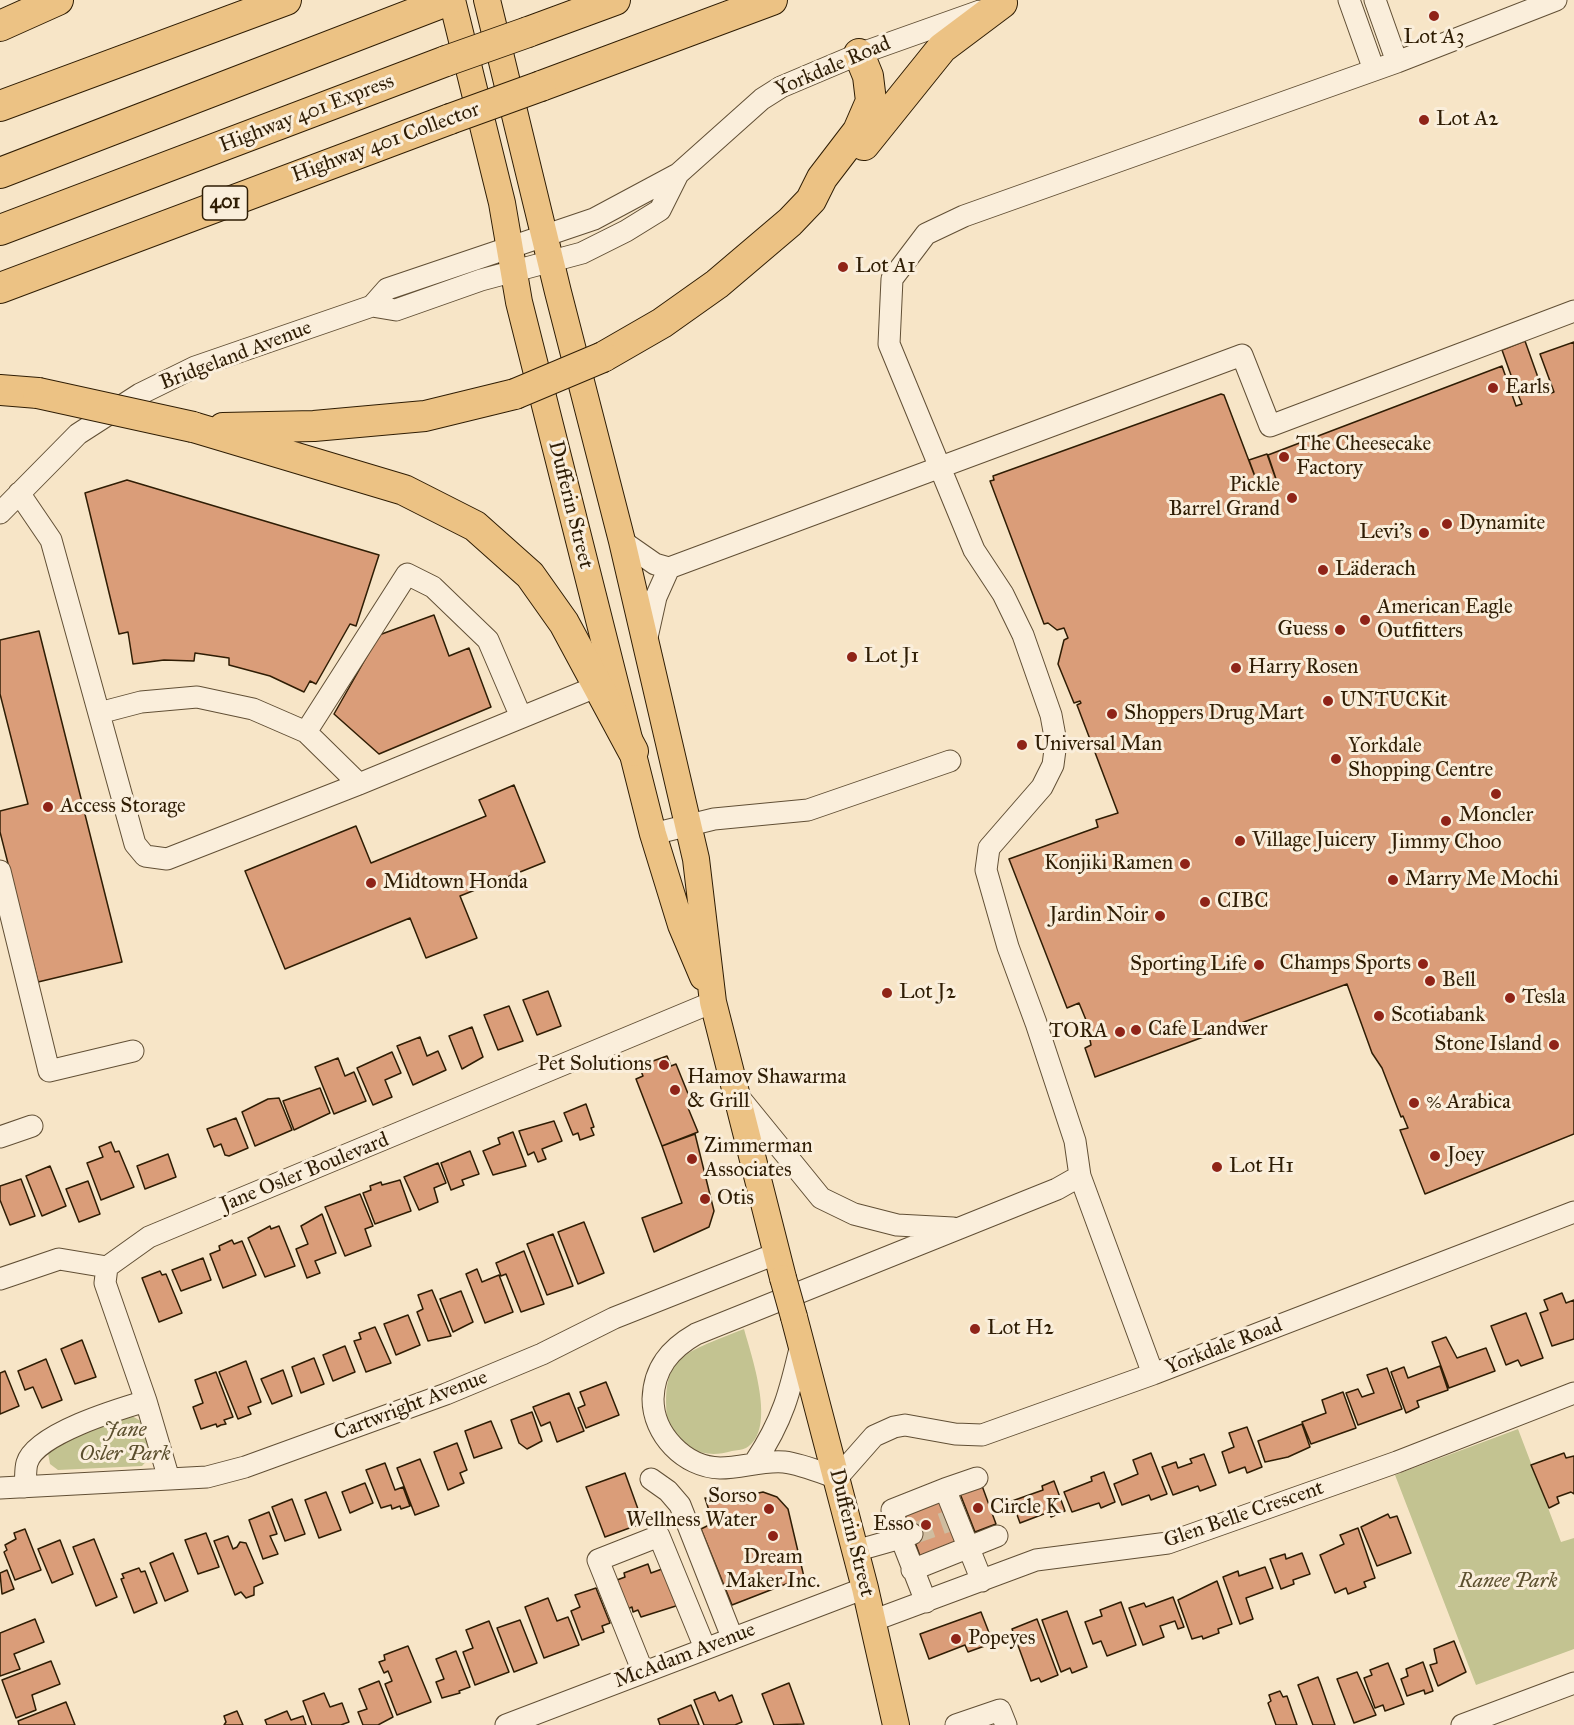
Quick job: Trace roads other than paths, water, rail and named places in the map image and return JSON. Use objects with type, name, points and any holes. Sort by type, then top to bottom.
[{"type":"highway","points":[[0,26],[58,0]]},
{"type":"highway","points":[[213,27],[260,0]]},
{"type":"highway","points":[[0,106],[286,0]]},
{"type":"highway","name":"Highway 401 Express","points":[[0,230],[446,61],[615,0]]},
{"type":"highway","name":"Highway 401 Collector","points":[[0,288],[772,0]]},
{"type":"highway","points":[[811,200],[831,189],[942,48],[1007,2]]},
{"type":"highway","points":[[0,173],[442,3]]},
{"type":"highway","points":[[193,427],[314,426],[425,417],[515,394],[603,357],[662,323],[717,284],[790,222],[811,200],[822,178],[858,131],[871,101],[868,76],[859,54]]},
{"type":"highway","points":[[0,390],[38,393],[193,427],[404,490],[475,526],[530,575],[564,623],[633,751]]},
{"type":"main road","name":"Dufferin Street","points":[[486,0],[622,541],[696,859],[713,1002],[865,1588],[896,1725]]},
{"type":"main road","name":"Dufferin Street","points":[[442,3],[512,259],[532,358],[653,834],[681,926],[713,1002]]},
{"type":"street","points":[[1349,0],[1374,70]]},
{"type":"street","points":[[1375,0],[1397,62]]},
{"type":"street","name":"Yorkdale Road","points":[[1556,0],[1397,62],[964,216],[926,234],[892,279],[889,344],[974,550],[1003,594],[1023,635],[1051,715],[1056,742],[1053,765],[1042,787],[989,848],[986,870],[989,889],[1008,947],[1075,1141],[1080,1176],[1153,1374],[1574,1212]]},
{"type":"street","name":"Yorkdale Road","points":[[512,259],[545,236],[594,219],[678,174],[762,99],[781,87],[859,54],[1007,2]]},
{"type":"street","name":"Yorkdale Road","points":[[512,259],[551,262],[604,243],[660,210],[678,174]]},
{"type":"street","name":"Bridgeland Avenue","points":[[0,513],[78,434],[140,394],[195,367],[372,306],[396,310],[481,280],[512,259]]},
{"type":"street","points":[[622,541],[655,564],[669,568],[1242,355],[1270,426],[1574,311]]},
{"type":"street","points":[[19,494],[51,540],[135,844],[145,856],[167,859],[359,784],[598,686]]},
{"type":"street","points":[[646,644],[656,597],[669,568]]},
{"type":"street","points":[[306,732],[407,574],[433,587],[488,640],[521,717]]},
{"type":"street","points":[[99,713],[141,702],[197,697],[253,709],[306,732],[359,784]]},
{"type":"street","points":[[653,834],[714,819],[808,810],[950,761]]},
{"type":"street","points":[[0,871],[49,1071],[134,1051]]},
{"type":"street","name":"Jane Osler Boulevard","points":[[107,1267],[149,1238],[713,1002]]},
{"type":"street","points":[[737,1095],[822,1198],[854,1214],[897,1225],[957,1228]]},
{"type":"street","points":[[0,1137],[33,1126]]},
{"type":"street","points":[[1080,1176],[1057,1190],[696,1334],[675,1347],[661,1365],[654,1386],[653,1406],[657,1425],[678,1452],[694,1461],[718,1468],[754,1462],[784,1462],[837,1478],[874,1436],[883,1430],[905,1425],[955,1434],[982,1435],[1153,1374]]},
{"type":"street","points":[[0,1279],[59,1259],[107,1267],[105,1283],[112,1308],[146,1401],[169,1479]]},
{"type":"street","name":"Cartwright Avenue","points":[[0,1488],[207,1477],[245,1467],[446,1394],[542,1354],[614,1317],[781,1265]]},
{"type":"street","name":"Dufferin Street","points":[[754,1462],[774,1434],[787,1403],[801,1342]]},
{"type":"street","name":"Glen Belle Crescent","points":[[872,1621],[1036,1560],[1168,1543],[1397,1462],[1574,1393]]},
{"type":"street","points":[[25,1487],[27,1462],[34,1451],[50,1439],[111,1411],[146,1401]]},
{"type":"street","points":[[926,1602],[912,1570],[907,1536],[892,1510],[976,1478]]},
{"type":"street","points":[[651,1479],[668,1491],[680,1505],[732,1637]]},
{"type":"street","points":[[945,1489],[953,1520],[968,1547],[982,1581]]},
{"type":"street","points":[[643,1672],[598,1560],[659,1536],[705,1648]]},
{"type":"street","points":[[855,1551],[907,1536]]},
{"type":"street","points":[[912,1570],[997,1536]]},
{"type":"street","name":"McAdam Avenue","points":[[506,1725],[865,1588]]},
{"type":"street","points":[[1462,1725],[1574,1683]]},
{"type":"street","points":[[956,1725],[1000,1710],[1006,1725]]},
{"type":"tunnel","points":[[912,1534],[949,1521]]},
{"type":"place","name":"Lot A3","points":[[1434,16]]},
{"type":"place","name":"Lot A2","points":[[1424,120]]},
{"type":"place","name":"Lot A1","points":[[843,267]]},
{"type":"place","name":"Earls","points":[[1493,388]]},
{"type":"place","name":"The Cheesecake Factory","points":[[1284,457]]},
{"type":"place","name":"Pickle Barrel Grand","points":[[1292,498]]},
{"type":"place","name":"Dynamite","points":[[1447,524]]},
{"type":"place","name":"Levi's","points":[[1424,533]]},
{"type":"place","name":"Läderach","points":[[1323,570]]},
{"type":"place","name":"American Eagle Outfitters","points":[[1365,620]]},
{"type":"place","name":"Guess","points":[[1340,630]]},
{"type":"place","name":"Lot J1","points":[[852,657]]},
{"type":"place","name":"Harry Rosen","points":[[1236,668]]},
{"type":"place","name":"UNTUCKit","points":[[1328,701]]},
{"type":"place","name":"Shoppers Drug Mart","points":[[1112,714]]},
{"type":"place","name":"Universal Man","points":[[1022,745]]},
{"type":"place","name":"Yorkdale Shopping Centre","points":[[1336,759]]},
{"type":"place","name":"Moncler","points":[[1496,794]]},
{"type":"place","name":"Access Storage","points":[[48,807]]},
{"type":"place","name":"Jimmy Choo","points":[[1446,821]]},
{"type":"place","name":"Village Juicery","points":[[1240,841]]},
{"type":"place","name":"Konjiki Ramen","points":[[1185,864]]},
{"type":"place","name":"Marry Me Mochi","points":[[1393,880]]},
{"type":"place","name":"Midtown Honda","points":[[371,883]]},
{"type":"place","name":"CIBC","points":[[1205,902]]},
{"type":"place","name":"Jardin Noir","points":[[1160,916]]},
{"type":"place","name":"Champs Sports","points":[[1423,964]]},
{"type":"place","name":"Sporting Life","points":[[1259,965]]},
{"type":"place","name":"Bell","points":[[1430,981]]},
{"type":"place","name":"Lot J2","points":[[887,993]]},
{"type":"place","name":"Tesla","points":[[1510,998]]},
{"type":"place","name":"Scotiabank","points":[[1379,1016]]},
{"type":"place","name":"Cafe Landwer","points":[[1136,1030]]},
{"type":"place","name":"TORA","points":[[1120,1032]]},
{"type":"place","name":"Stone Island","points":[[1554,1045]]},
{"type":"place","name":"Pet Solutions","points":[[664,1065]]},
{"type":"place","name":"Hamov Shawarma & Grill","points":[[675,1090]]},
{"type":"place","name":"% Arabica","points":[[1414,1103]]},
{"type":"place","name":"Joey","points":[[1435,1156]]},
{"type":"place","name":"Zimmerman Associates","points":[[692,1159]]},
{"type":"place","name":"Lot H1","points":[[1217,1167]]},
{"type":"place","name":"Otis","points":[[705,1199]]},
{"type":"place","name":"Lot H2","points":[[975,1329]]},
{"type":"place","name":"Circle K","points":[[978,1508]]},
{"type":"place","name":"Sorso Wellness Water","points":[[769,1509]]},
{"type":"place","name":"Esso","points":[[926,1525]]},
{"type":"place","name":"Dream Maker Inc.","points":[[773,1536]]},
{"type":"place","name":"Popeyes","points":[[956,1639]]},
{"type":"park label","name":"Jane Osler Park","points":[[125,1443]]},
{"type":"park label","name":"Ranee Park","points":[[1508,1582]]}]
